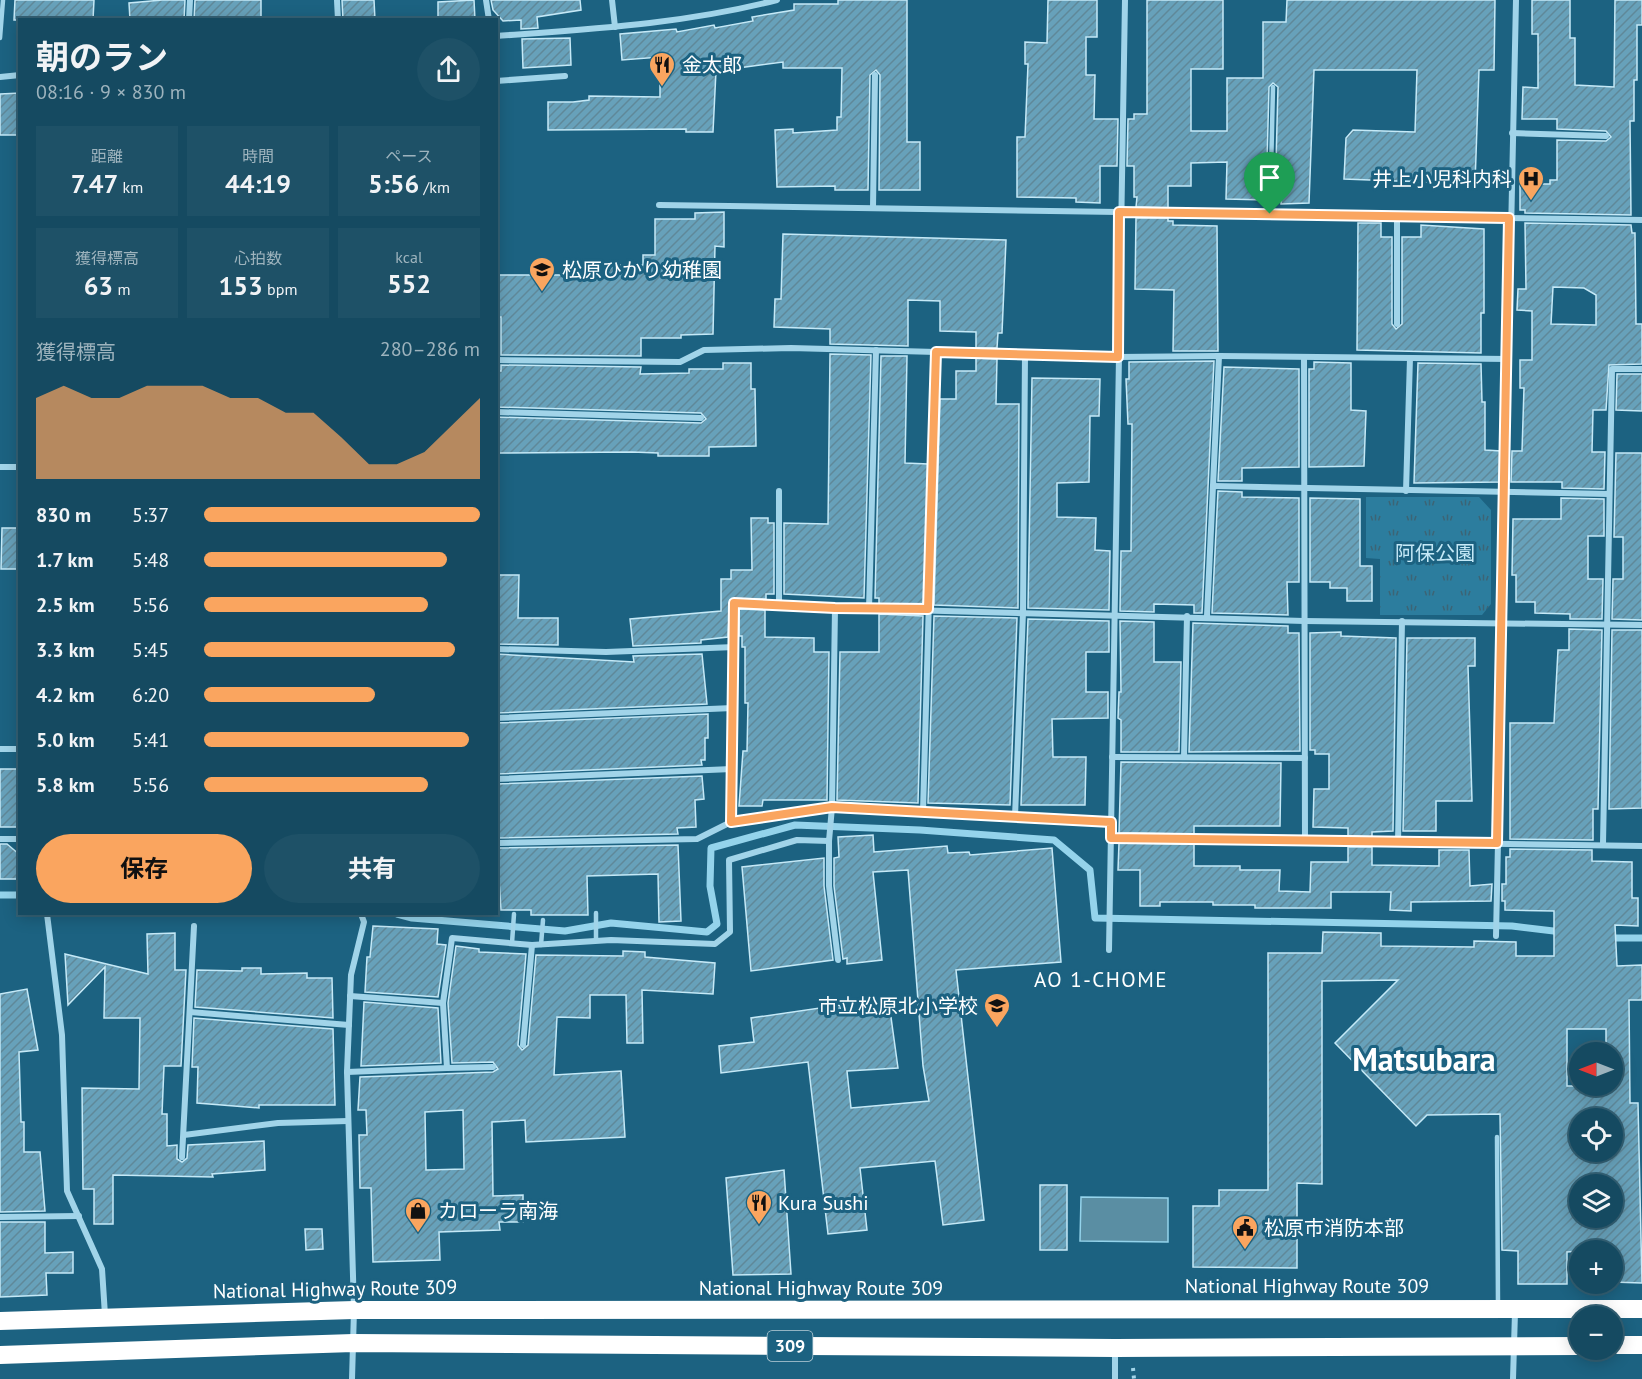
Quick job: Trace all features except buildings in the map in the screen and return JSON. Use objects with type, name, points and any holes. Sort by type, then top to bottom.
[{"type":"highway","name":"National Highway Route 309","points":[[0,1321],[105,1315],[354,1310],[1642,1309]]},
{"type":"highway","name":"309","points":[[0,1355],[352,1343],[1115,1348],[1569,1346]]},
{"type":"highway","points":[[1623,1345],[1642,1345]]},
{"type":"street","points":[[189,18],[190,0]]},
{"type":"street","points":[[337,0],[338,18]]},
{"type":"street","points":[[486,0],[489,18]]},
{"type":"street","points":[[612,0],[615,27]]},
{"type":"street","points":[[498,36],[615,27],[719,15],[777,0]]},
{"type":"street","points":[[1109,950],[1119,212],[1125,0]]},
{"type":"street","points":[[1496,936],[1509,218],[1516,0]]},
{"type":"street","points":[[0,77],[18,75]]},
{"type":"street","points":[[873,207],[875,75]]},
{"type":"street","points":[[498,81],[565,76]]},
{"type":"street","points":[[1512,133],[1606,136]]},
{"type":"street","points":[[659,205],[1642,220]]},
{"type":"street","points":[[1397,216],[1397,324]]},
{"type":"street","points":[[498,360],[680,362],[704,350],[791,348],[1118,357],[1508,359]]},
{"type":"street","points":[[869,609],[876,350]]},
{"type":"street","points":[[922,812],[936,352]]},
{"type":"street","points":[[1015,817],[1023,612],[1024,354]]},
{"type":"street","points":[[1207,616],[1219,356]]},
{"type":"street","points":[[1304,357],[1305,842]]},
{"type":"street","points":[[1406,491],[1410,358]]},
{"type":"street","points":[[1603,844],[1612,369],[1642,369]]},
{"type":"street","points":[[498,412],[701,418]]},
{"type":"street","points":[[0,467],[18,467]]},
{"type":"street","points":[[1213,486],[1303,490],[1610,494]]},
{"type":"street","points":[[779,491],[779,607]]},
{"type":"street","points":[[731,822],[734,603],[779,607],[1207,616],[1304,621],[1642,625]]},
{"type":"street","points":[[835,608],[829,886],[838,960]]},
{"type":"street","points":[[1184,757],[1187,616]]},
{"type":"street","points":[[1398,843],[1402,621]]},
{"type":"street","points":[[498,649],[606,651],[735,647]]},
{"type":"street","points":[[498,718],[733,708]]},
{"type":"street","points":[[0,749],[18,749]]},
{"type":"street","points":[[1112,756],[1305,758]]},
{"type":"street","points":[[498,779],[732,769]]},
{"type":"street","points":[[498,843],[697,839],[731,822],[832,809],[1111,822]]},
{"type":"street","points":[[1111,838],[1642,846]]},
{"type":"street","points":[[0,839],[18,839]]},
{"type":"street","points":[[447,1068],[443,1003],[452,938],[532,945],[596,941],[715,944],[730,932],[729,860],[797,840],[829,840]]},
{"type":"street","points":[[47,915],[62,1035],[67,1191],[102,1269],[105,1315]]},
{"type":"street","points":[[352,1379],[354,1310],[347,1072],[351,975],[364,922],[362,915]]},
{"type":"street","points":[[182,1156],[194,926]]},
{"type":"street","points":[[523,1045],[532,945]]},
{"type":"street","points":[[350,996],[443,1003]]},
{"type":"street","points":[[190,1012],[349,1025]]},
{"type":"street","points":[[347,1072],[493,1067]]},
{"type":"street","points":[[183,1135],[278,1123],[348,1121]]},
{"type":"street","points":[[0,1218],[79,1216]]},
{"type":"street","points":[[1507,1308],[1514,1347],[1513,1379]]},
{"type":"street","points":[[1115,1348],[1115,1379]]},
{"type":"lane","points":[[0,38],[3,0]]},
{"type":"lane","points":[[1270,214],[1272,87]]},
{"type":"lane","points":[[596,913],[596,941]]},
{"type":"lane","points":[[512,944],[514,914]]},
{"type":"lane","points":[[541,945],[543,920]]},
{"type":"lane","points":[[1497,1137],[1507,1308]]},
{"type":"green space","name":"阿保公園","points":[[1366,497],[1479,497],[1491,510],[1491,604],[1482,615],[1380,615],[1380,559],[1366,558]]},
{"type":"shaded area","points":[[1081,1197],[1168,1198],[1168,1242],[1080,1241]]},
{"type":"waterway","points":[[401,915],[412,918],[565,931],[611,923],[707,932],[717,924],[710,886],[711,848],[795,825],[920,830],[1054,840],[1090,870],[1095,918],[1512,926],[1562,932]]},
{"type":"waterway","points":[[0,895],[18,895]]},
{"type":"waterway","points":[[1609,938],[1642,938]]},
{"type":"place","name":"金太郎","points":[[662,88]]},
{"type":"place","name":"井上小児科内科","points":[[1531,202]]},
{"type":"place","name":"松原ひかり幼稚園","points":[[542,293]]},
{"type":"place","name":"市立松原北小学校","points":[[997,1029]]},
{"type":"place","name":"Kura Sushi","points":[[759,1226]]},
{"type":"place","name":"カローラ南海","points":[[418,1234]]},
{"type":"place","name":"松原市消防本部","points":[[1245,1251]]},
{"type":"district","name":"AO 1-CHOME","points":[[1101,980]]},
{"type":"district","name":"Matsubara","points":[[1424,1060]]},
{"type":"route","points":[[1119,212],[1270,214],[1509,218],[1497,843],[1111,838],[1111,822],[832,807],[731,822],[734,603],[779,607],[928,609],[936,352],[1118,357],[1119,212]]}]
